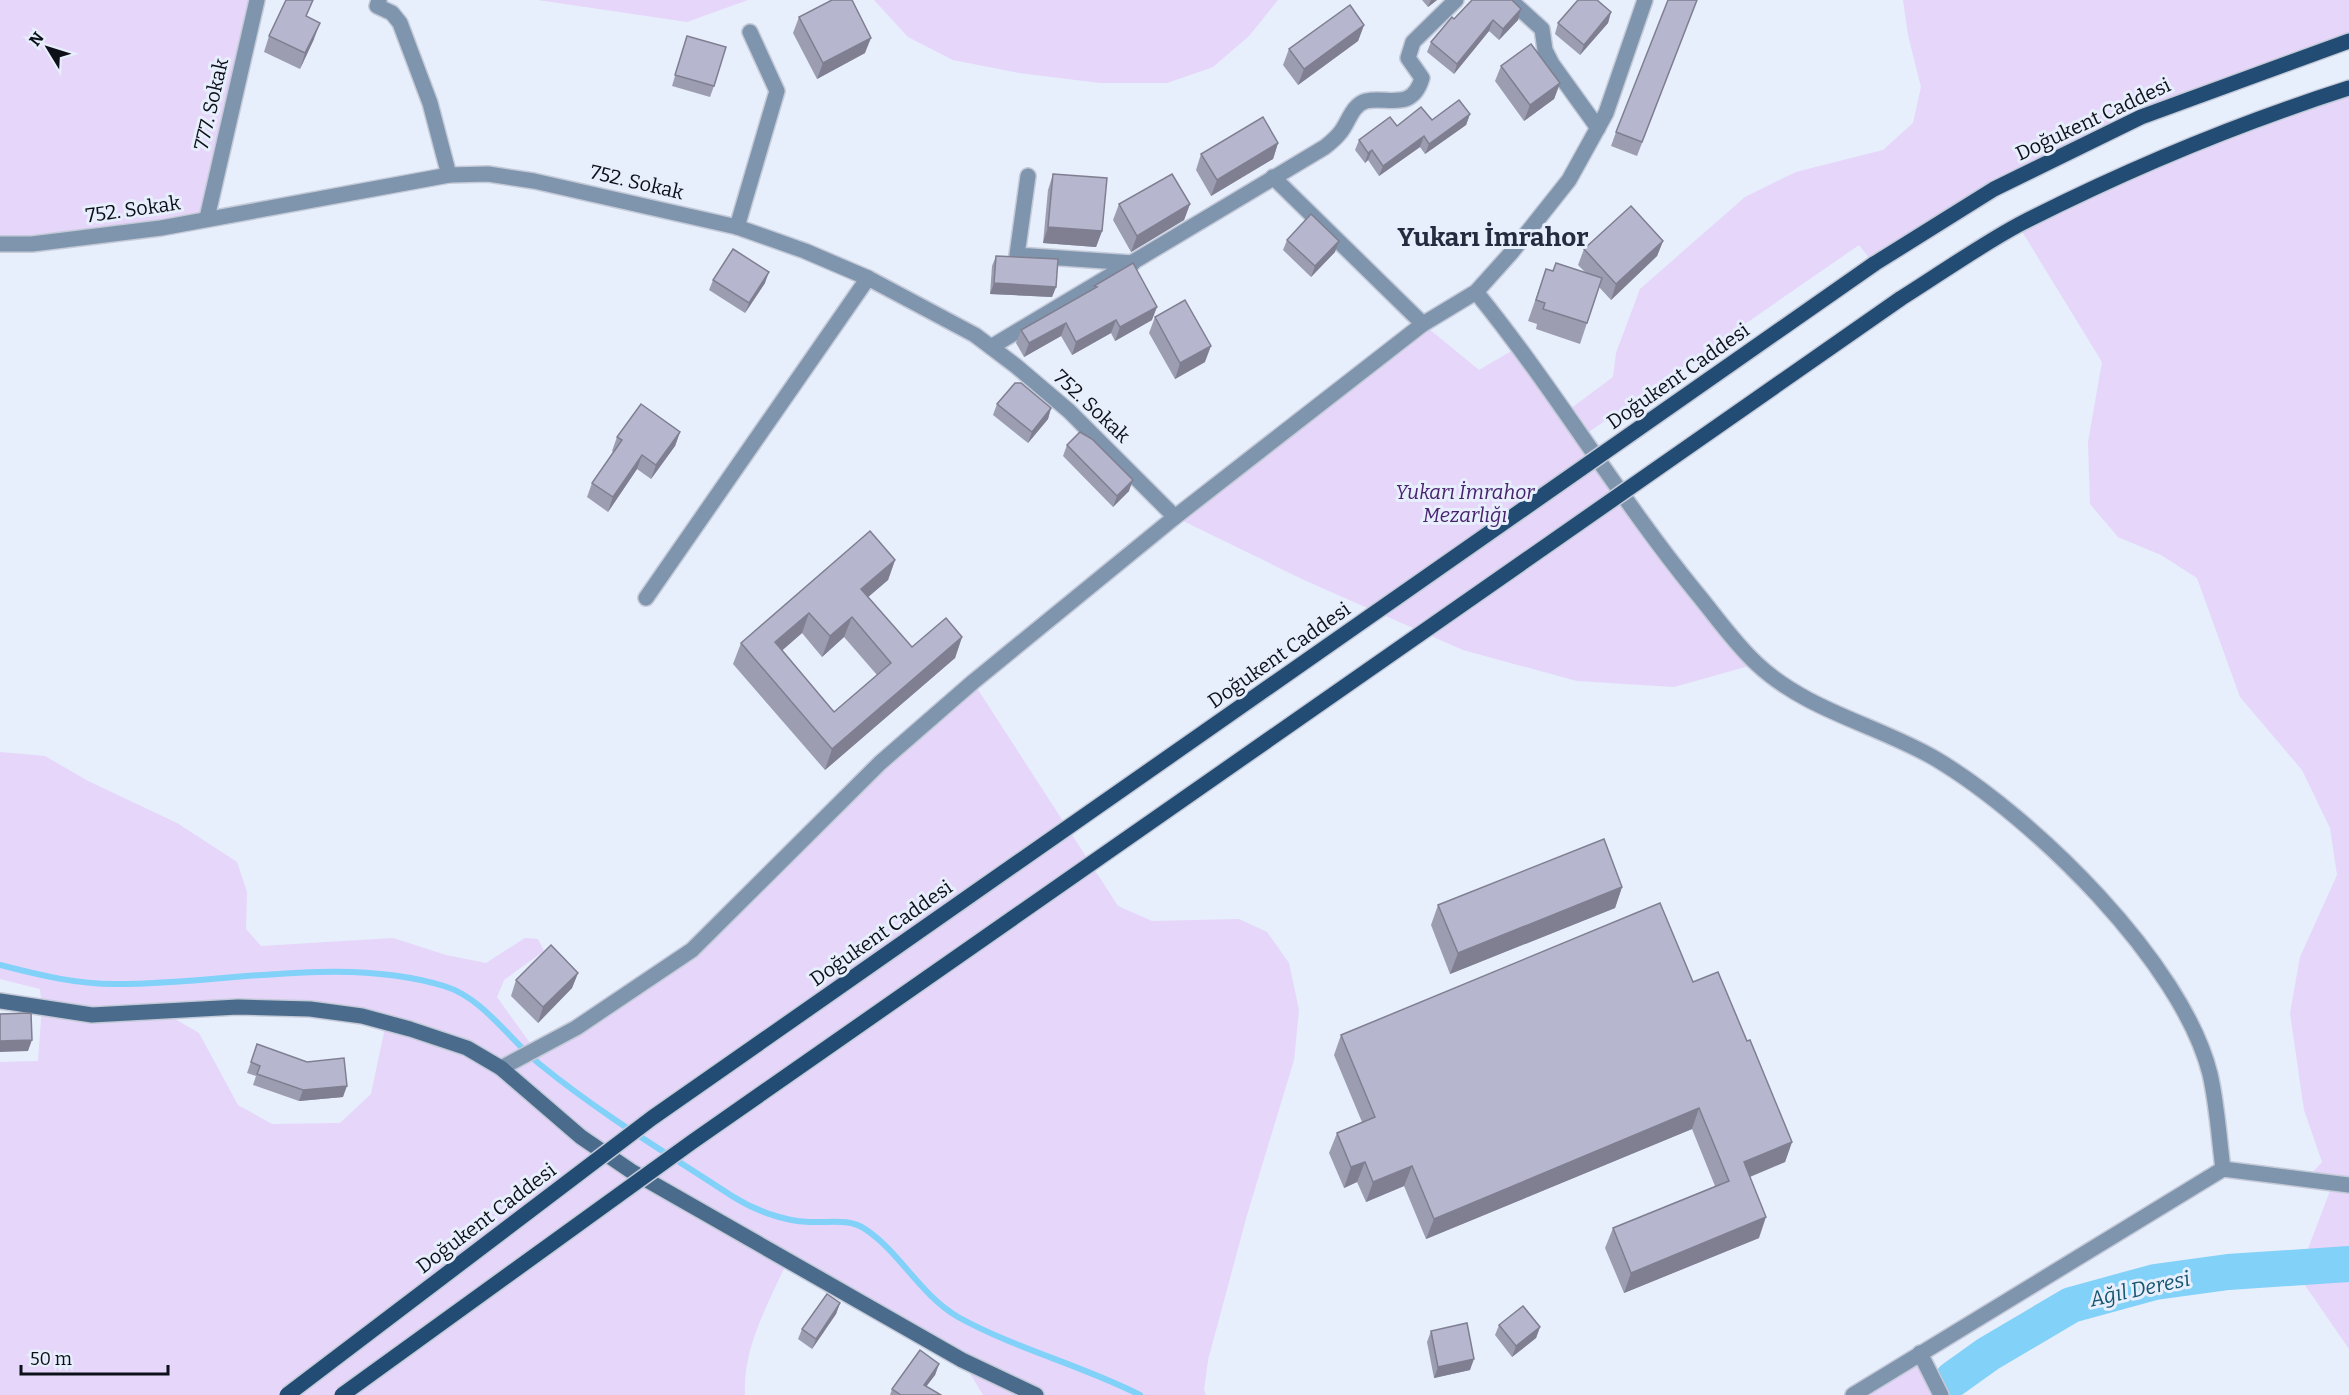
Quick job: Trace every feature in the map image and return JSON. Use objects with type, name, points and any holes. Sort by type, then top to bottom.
[{"type":"main road","name":"Doğukent Caddesi","points":[[287,1395],[652,1118],[1874,264],[1994,189],[2141,117],[2349,41]]},
{"type":"main road","points":[[342,1395],[702,1135],[1900,299],[2018,225],[2161,157],[2298,104],[2349,88]]},
{"type":"street","name":"777. Sokak","points":[[207,218],[257,0]]},
{"type":"street","points":[[379,0],[377,6],[392,13],[400,23],[430,104],[449,175]]},
{"type":"street","points":[[991,347],[1325,147],[1340,134],[1360,104],[1367,101],[1395,102],[1419,88],[1422,78],[1407,53],[1424,30],[1456,0]]},
{"type":"street","points":[[1510,0],[1542,29],[1545,50],[1552,64],[1598,128]]},
{"type":"street","points":[[501,1068],[576,1028],[692,950],[880,764],[973,682],[1175,517],[1423,324],[1476,292],[1511,253],[1569,180],[1606,113],[1645,0]]},
{"type":"street","points":[[737,227],[777,91],[750,32]]},
{"type":"street","name":"752. Sokak","points":[[0,244],[32,244],[161,228],[449,175],[488,174],[534,181],[737,227],[805,251],[868,278],[928,309],[991,347],[1069,411],[1175,517]]},
{"type":"street","points":[[1028,176],[1017,255],[1133,263]]},
{"type":"street","points":[[1273,177],[1423,324]]},
{"type":"street","points":[[646,598],[868,278]]},
{"type":"street","points":[[1476,292],[1520,346],[1646,530],[1756,664],[1818,704],[1879,730],[1936,759],[1992,797],[2058,854],[2141,945],[2186,1011],[2210,1073],[2223,1169]]},
{"type":"street","points":[[0,1001],[92,1015],[238,1007],[310,1009],[352,1015],[410,1029],[467,1048],[501,1068],[581,1137],[631,1171],[962,1360],[1036,1395]]},
{"type":"street","points":[[1853,1395],[2223,1169],[2349,1185]]},
{"type":"street","points":[[1920,1353],[1941,1395]]},
{"type":"green space","points":[[0,0],[255,0],[202,215],[0,244]]},
{"type":"green space","points":[[538,0],[748,0],[687,22]]},
{"type":"green space","points":[[874,0],[1278,0],[1249,36],[1213,67],[1167,83],[1100,83],[1019,73],[953,60],[908,37]]},
{"type":"green space","name":"Yukarı İmrahor Mezarlığı","points":[[1903,0],[2349,0],[2349,41],[2141,117],[1994,189],[1874,264],[1859,245],[1583,436],[1756,664],[1674,687],[1577,681],[1463,650],[1304,580],[1175,517],[1423,324],[1479,370],[1520,346],[1566,412],[1613,377],[1616,353],[1640,289],[1745,197],[1796,172],[1883,150],[1913,123],[1921,87],[1908,35]]},
{"type":"green space","points":[[2349,88],[2349,1349],[2298,1275],[2333,1183],[2307,1179],[2322,1162],[2304,1110],[2290,1013],[2300,957],[2337,875],[2330,828],[2302,770],[2240,697],[2197,578],[2161,555],[2118,537],[2090,504],[2088,442],[2102,362],[2018,225]]},
{"type":"green space","points":[[973,682],[1118,906],[1152,921],[1239,919],[1267,932],[1289,963],[1299,1010],[1294,1060],[1247,1215],[1208,1360],[1204,1390],[1206,1395],[983,1395],[962,1360],[788,1260],[752,1343],[745,1377],[745,1395],[0,1395],[0,1062],[38,1061],[42,1007],[40,989],[0,979],[0,752],[45,756],[88,781],[177,823],[237,862],[247,892],[246,929],[261,946],[393,938],[446,955],[486,963],[525,938],[538,939],[544,951],[504,980],[497,997],[535,1050],[656,975]],"holes":[[[163,1012],[362,1016],[386,1023],[371,1094],[340,1123],[272,1124],[238,1105],[199,1033]]]},
{"type":"green space","points":[[1920,1353],[1941,1395],[1853,1395]]},
{"type":"building","points":[[286,0],[313,0],[306,16],[320,23],[305,53],[269,36]]},
{"type":"building","points":[[832,0],[852,0],[871,38],[823,63],[799,17]]},
{"type":"building","points":[[1472,0],[1512,0],[1521,9],[1503,29],[1493,20],[1457,64],[1431,42],[1452,17],[1454,19]]},
{"type":"building","points":[[1578,0],[1597,0],[1611,12],[1584,45],[1558,23]]},
{"type":"building","points":[[1668,0],[1697,0],[1642,142],[1616,132]]},
{"type":"building","points":[[1350,5],[1364,25],[1304,69],[1289,49]]},
{"type":"building","points":[[687,36],[726,47],[714,86],[675,75]]},
{"type":"building","points":[[1531,44],[1560,83],[1530,105],[1501,66]]},
{"type":"building","points":[[1459,100],[1470,114],[1429,144],[1424,136],[1383,166],[1372,150],[1368,153],[1359,140],[1390,117],[1397,126],[1421,107],[1432,120]]},
{"type":"building","points":[[1263,117],[1278,143],[1217,180],[1201,154]]},
{"type":"building","points":[[1053,174],[1107,178],[1102,231],[1048,227]]},
{"type":"building","points":[[1172,174],[1190,204],[1137,236],[1119,204]]},
{"type":"building","points":[[1631,206],[1663,241],[1616,284],[1584,249]]},
{"type":"building","points":[[1311,214],[1339,241],[1315,266],[1287,240]]},
{"type":"building","points":[[733,249],[769,272],[749,303],[713,280]]},
{"type":"building","points":[[996,256],[1058,259],[1056,287],[994,283]]},
{"type":"building","points":[[1133,263],[1157,307],[1120,327],[1116,320],[1076,342],[1066,323],[1029,343],[1021,330],[1097,287],[1094,286]]},
{"type":"building","points":[[1556,263],[1602,278],[1587,323],[1543,309],[1545,303],[1536,300],[1546,269],[1553,271]]},
{"type":"building","points":[[1185,300],[1211,346],[1180,363],[1155,317]]},
{"type":"building","points":[[1015,383],[1021,383],[1051,408],[1032,432],[997,404]]},
{"type":"building","points":[[641,404],[680,432],[656,465],[642,455],[613,497],[592,483],[622,440],[617,437]]},
{"type":"building","points":[[1080,432],[1092,439],[1133,480],[1117,496],[1067,445]]},
{"type":"building","points":[[870,531],[895,560],[861,589],[912,647],[946,618],[962,637],[832,749],[741,643]],"holes":[[[809,613],[830,636],[852,617],[891,663],[834,712],[775,642]]]},
{"type":"building","points":[[1604,839],[1622,887],[1458,953],[1438,905]]},
{"type":"building","points":[[1660,903],[1693,982],[1718,972],[1747,1041],[1750,1040],[1792,1142],[1744,1162],[1766,1217],[1631,1273],[1613,1228],[1729,1181],[1699,1108],[1434,1219],[1412,1166],[1373,1182],[1365,1162],[1351,1167],[1337,1133],[1375,1117],[1341,1035]]},
{"type":"building","points":[[551,945],[578,973],[543,1007],[516,980]]},
{"type":"building","points":[[31,1013],[32,1040],[0,1041],[0,1014]]},
{"type":"building","points":[[257,1044],[307,1062],[344,1058],[347,1086],[303,1090],[257,1074],[260,1066],[251,1062]]},
{"type":"building","points":[[827,1294],[840,1303],[816,1339],[802,1329]]},
{"type":"building","points":[[1523,1306],[1540,1327],[1516,1346],[1499,1325]]},
{"type":"building","points":[[1467,1323],[1474,1359],[1438,1367],[1431,1331]]},
{"type":"building","points":[[920,1350],[939,1364],[924,1385],[941,1395],[901,1395],[892,1389]]},
{"type":"waterway","points":[[0,965],[59,979],[104,984],[159,983],[324,972],[405,977],[444,986],[472,1000],[530,1056],[564,1084],[741,1201],[769,1214],[789,1219],[809,1222],[845,1222],[859,1226],[889,1249],[932,1297],[958,1317],[1140,1395]]},
{"type":"waterway","name":"Ağıl Deresi","points":[[1953,1379],[1988,1354],[2071,1305],[2155,1282],[2228,1272],[2349,1264]]},
{"type":"district","name":"Yukarı İmrahor","points":[[1493,237]]}]
